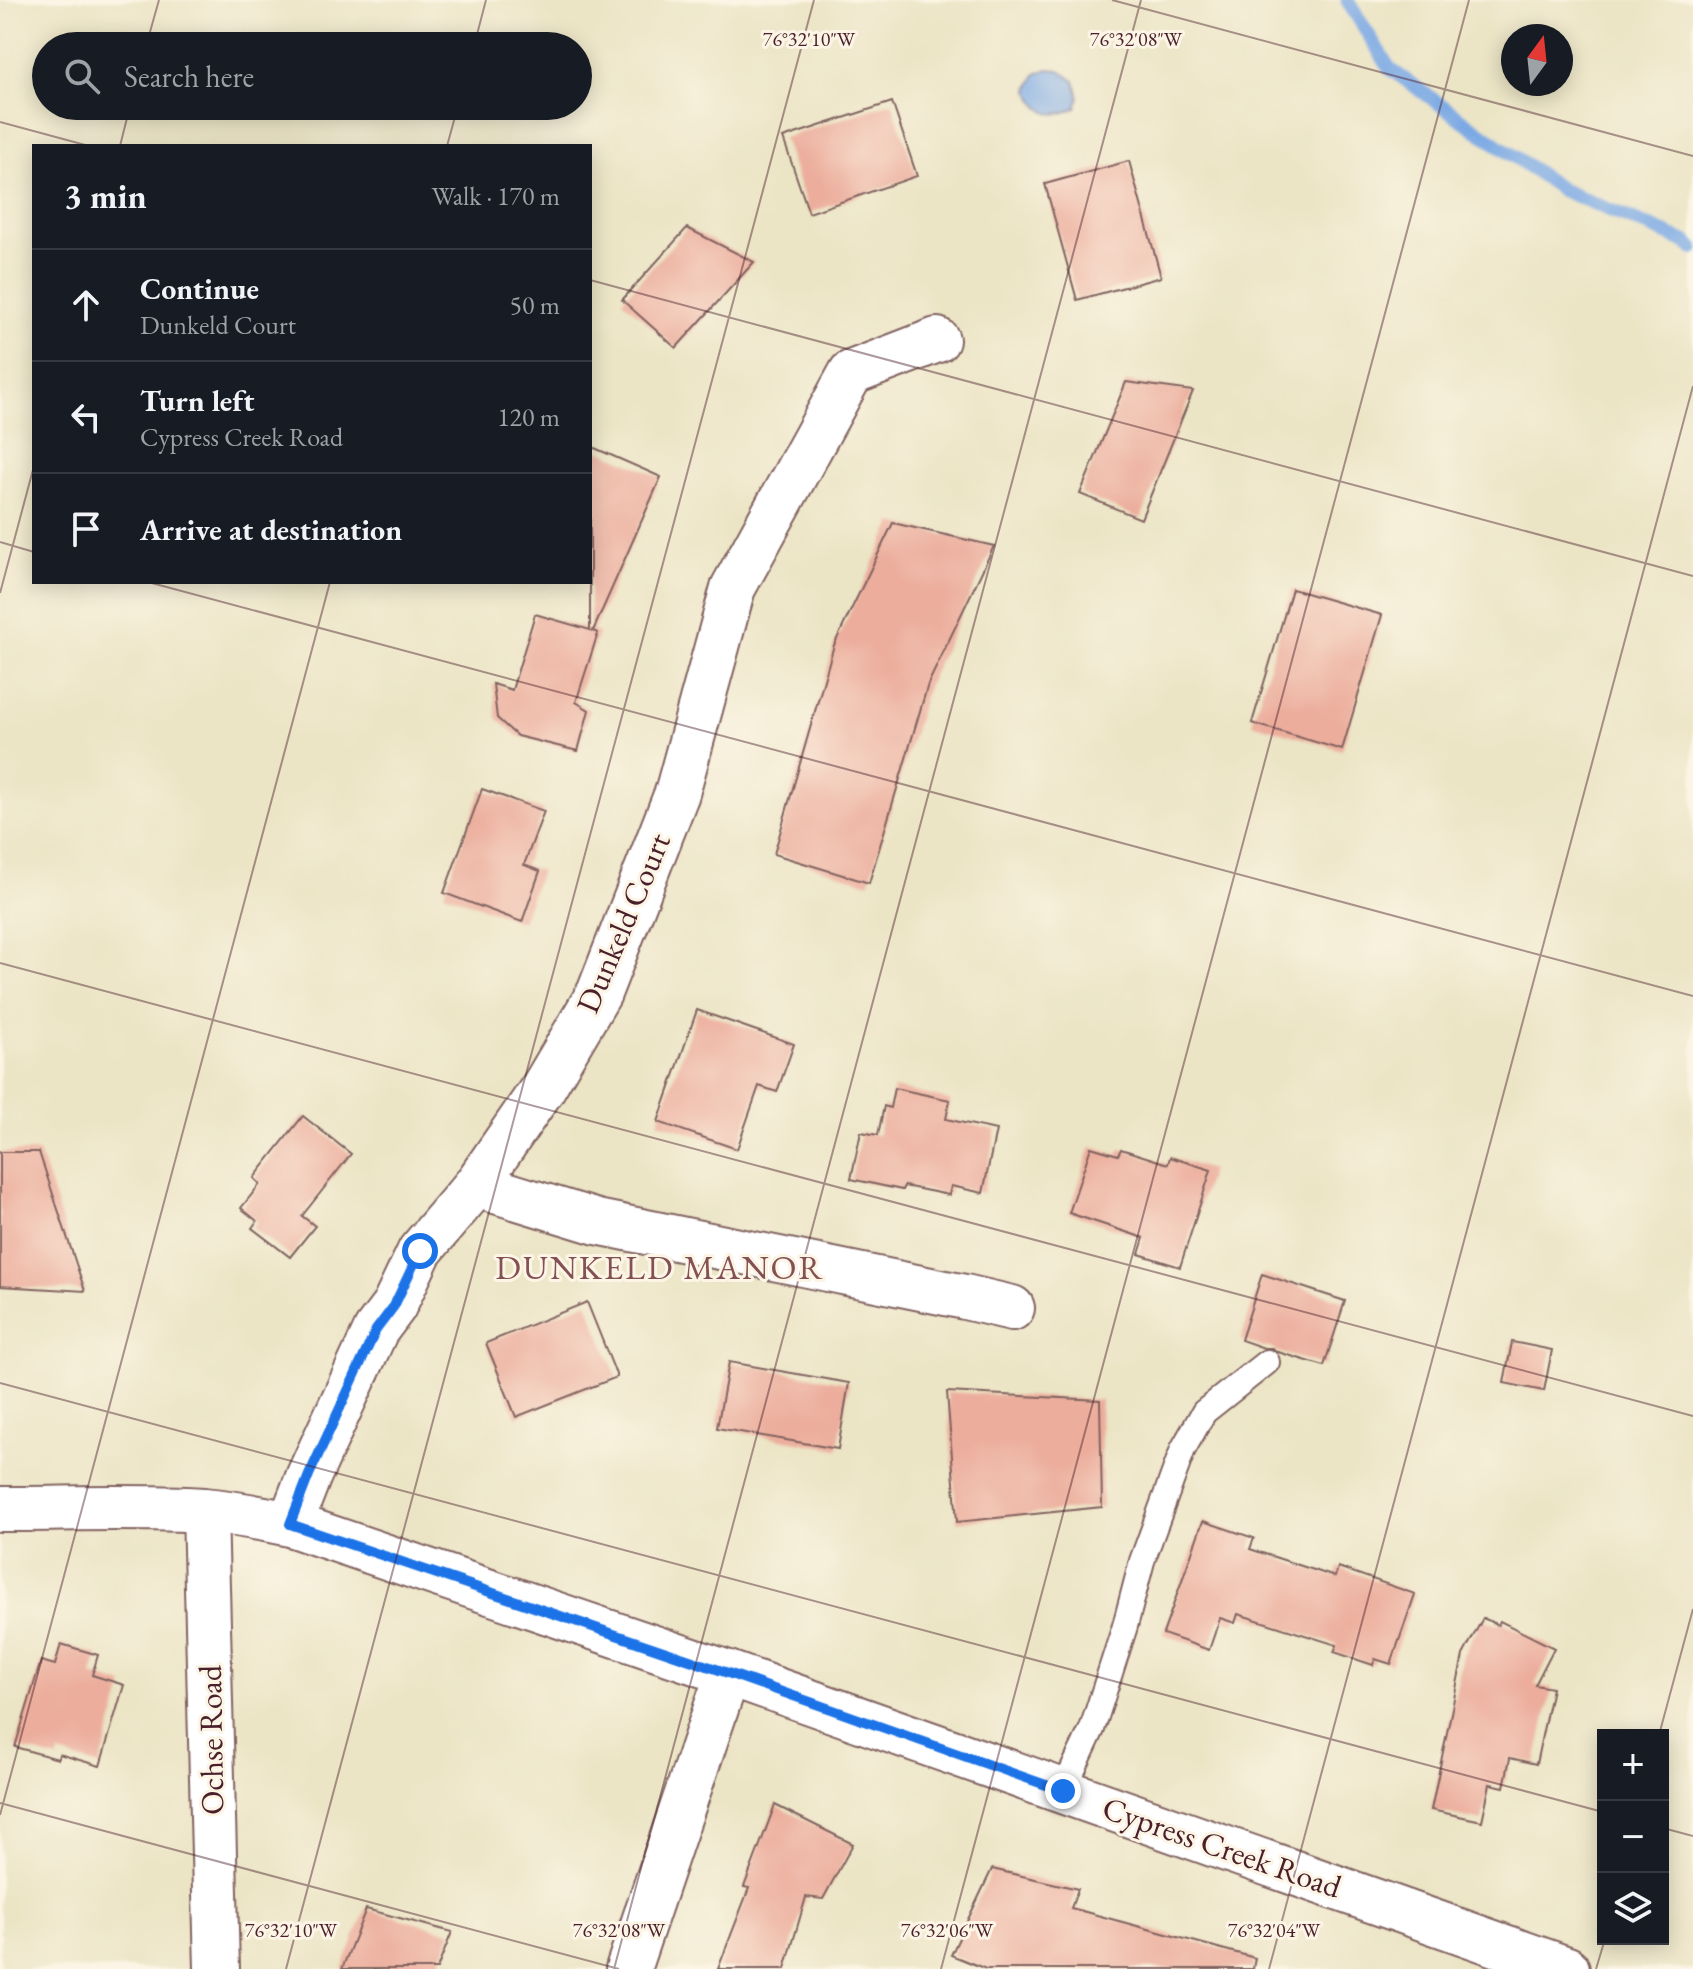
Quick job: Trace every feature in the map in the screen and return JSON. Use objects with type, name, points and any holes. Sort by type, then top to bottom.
[{"type":"street","name":"Dunkeld Court","points":[[290,1524],[309,1475],[376,1330],[394,1306],[420,1251],[476,1185],[543,1088],[599,993],[677,793],[733,588],[851,373],[937,340]]},
{"type":"street","points":[[476,1185],[597,1222],[1012,1308]]},
{"type":"street","name":"Cypress Creek Road","points":[[0,1509],[149,1508],[242,1515],[290,1524],[728,1673],[1565,1969]]},
{"type":"street","name":"Ochse Road","points":[[205,1511],[217,1969]]},
{"type":"street","points":[[628,1969],[728,1673]]},
{"type":"lane","points":[[1063,1791],[1092,1729],[1142,1561],[1183,1449],[1204,1412],[1267,1362]]},
{"type":"water","points":[[1048,69],[1060,70],[1075,81],[1079,97],[1076,108],[1053,114],[1037,104],[1029,89],[1036,74]]},
{"type":"building","points":[[892,102],[917,176],[809,213],[783,138]]},
{"type":"building","points":[[1129,161],[1161,277],[1077,300],[1045,184]]},
{"type":"building","points":[[687,228],[754,262],[676,348],[622,300]]},
{"type":"building","points":[[1126,382],[1193,391],[1141,519],[1080,494]]},
{"type":"building","points":[[592,447],[661,477],[593,631],[598,633],[576,702],[589,710],[578,751],[517,736],[497,718],[493,684],[512,690],[535,614],[590,630]]},
{"type":"building","points":[[893,523],[994,546],[928,684],[869,883],[774,854],[834,645]]},
{"type":"building","points":[[1292,589],[1382,615],[1342,750],[1252,723]]},
{"type":"building","points":[[482,789],[544,811],[524,865],[540,871],[522,922],[444,893]]},
{"type":"building","points":[[697,1010],[794,1044],[777,1092],[759,1086],[737,1149],[658,1122]]},
{"type":"building","points":[[894,1088],[950,1100],[946,1119],[996,1130],[983,1193],[951,1186],[949,1195],[904,1186],[902,1190],[851,1179],[861,1132],[878,1135],[884,1106],[890,1108]]},
{"type":"building","points":[[303,1116],[351,1154],[302,1216],[315,1226],[290,1257],[252,1228],[257,1221],[241,1208],[260,1184],[254,1178]]},
{"type":"building","points":[[1091,1147],[1118,1155],[1121,1149],[1168,1164],[1170,1157],[1211,1170],[1180,1267],[1139,1254],[1144,1238],[1069,1213]]},
{"type":"building","points":[[0,1152],[39,1152],[85,1291],[0,1286]]},
{"type":"building","points":[[1262,1274],[1345,1301],[1324,1366],[1241,1340]]},
{"type":"building","points":[[587,1302],[617,1377],[516,1417],[486,1343]]},
{"type":"building","points":[[1512,1342],[1552,1350],[1544,1391],[1504,1383]]},
{"type":"building","points":[[729,1362],[849,1383],[838,1449],[717,1428]]},
{"type":"building","points":[[947,1392],[1100,1400],[1102,1507],[957,1522]]},
{"type":"building","points":[[1203,1521],[1254,1538],[1250,1549],[1335,1577],[1338,1567],[1415,1594],[1391,1664],[1375,1659],[1373,1665],[1334,1652],[1337,1645],[1238,1614],[1235,1623],[1220,1618],[1209,1650],[1163,1634]]},
{"type":"building","points":[[1483,1618],[1498,1625],[1500,1621],[1554,1648],[1535,1685],[1552,1688],[1536,1764],[1510,1758],[1504,1787],[1490,1784],[1482,1821],[1431,1810],[1463,1655]]},
{"type":"building","points":[[61,1644],[98,1655],[92,1675],[124,1685],[100,1766],[59,1754],[58,1759],[15,1747],[41,1661],[55,1665]]},
{"type":"building","points":[[775,1805],[853,1844],[823,1899],[806,1897],[785,1969],[718,1969],[749,1888],[744,1887]]},
{"type":"building","points":[[992,1869],[1078,1889],[1071,1908],[1255,1958],[1253,1969],[986,1969],[951,1955]]},
{"type":"building","points":[[366,1909],[452,1932],[437,1969],[342,1969]]},
{"type":"waterway","points":[[1347,0],[1390,69],[1562,190],[1686,242],[1693,248]]},
{"type":"district","name":"DUNKELD MANOR","points":[[660,1267]]},
{"type":"route","points":[[420,1251],[394,1306],[376,1330],[309,1475],[290,1524],[1063,1791]]}]
